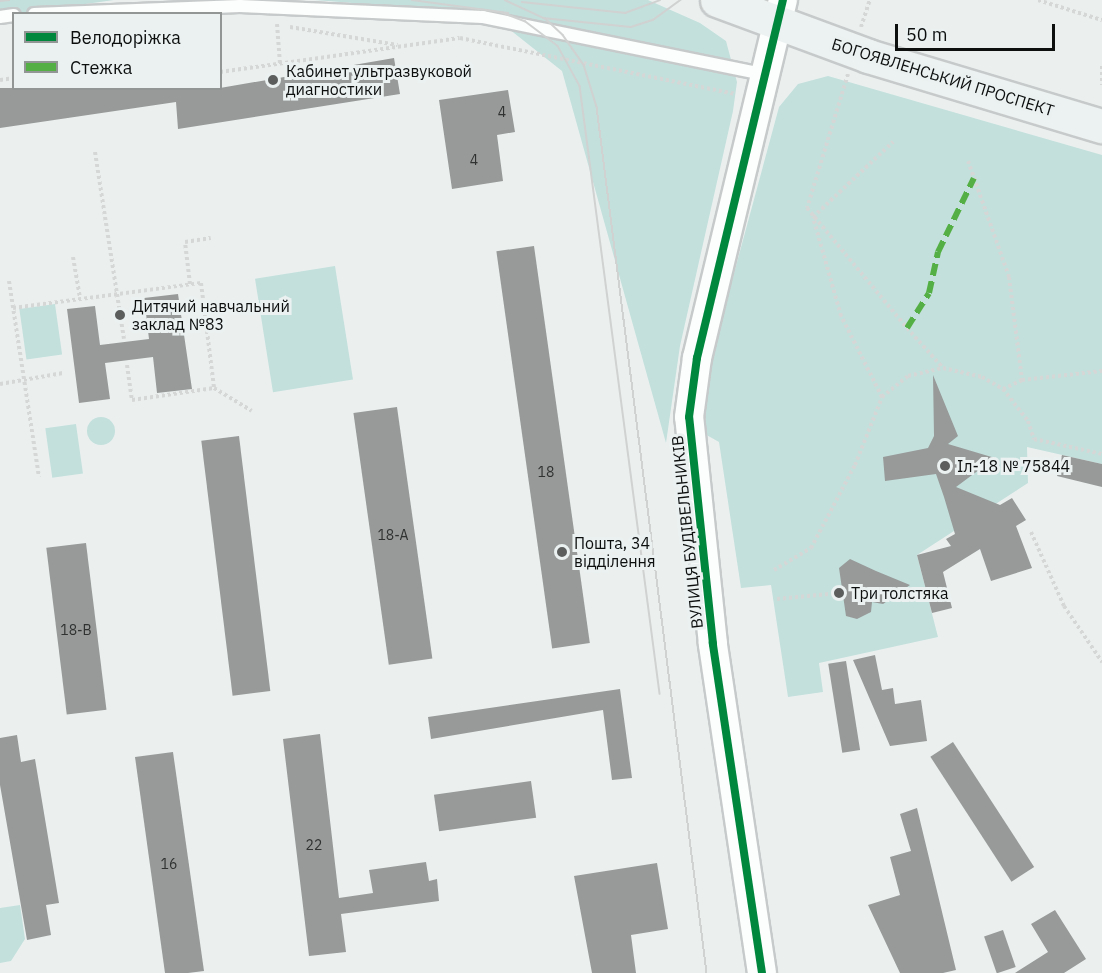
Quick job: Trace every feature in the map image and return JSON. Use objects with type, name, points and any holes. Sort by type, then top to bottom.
[{"type":"main road","name":"БОГОЯВЛЕНСЬКИЙ ПРОСПЕКТ","points":[[717,0],[780,11],[868,56],[1102,126]]},
{"type":"street","name":"ВУЛИЦЯ БУДІВЕЛЬНИКІВ","points":[[762,973],[712,644],[689,417],[697,358],[764,88],[780,11]]},
{"type":"lane","points":[[86,12],[240,6],[483,17],[764,88]]},
{"type":"path","points":[[866,10],[870,0]]},
{"type":"path","points":[[1038,0],[1102,20]]},
{"type":"path","points":[[266,24],[402,45]]},
{"type":"path","points":[[277,24],[280,64]]},
{"type":"path","points":[[222,72],[460,38],[764,88]]},
{"type":"path","points":[[1102,66],[1098,79],[1102,85]]},
{"type":"path","points":[[846,79],[807,208],[813,218],[943,368]]},
{"type":"path","points":[[813,218],[893,142]]},
{"type":"path","points":[[95,152],[124,339]]},
{"type":"path","points":[[968,161],[1008,277],[1022,380]]},
{"type":"path","points":[[813,218],[841,316],[882,397]]},
{"type":"path","points":[[190,284],[185,242],[211,238]]},
{"type":"path","points":[[74,257],[80,298]]},
{"type":"path","points":[[9,281],[39,477]]},
{"type":"path","points":[[13,308],[201,283],[214,388]]},
{"type":"path","points":[[127,365],[132,400],[214,388],[252,411]]},
{"type":"path","points":[[774,570],[811,548],[855,465],[882,397],[908,376],[943,368],[982,377],[1003,389],[1028,421],[1034,439],[1102,454]]},
{"type":"path","points":[[1003,389],[1022,380],[1102,371]]},
{"type":"path","points":[[0,384],[63,373]]},
{"type":"path","points":[[1031,532],[1064,606],[1102,662]]},
{"type":"path","points":[[777,599],[839,593]]},
{"type":"shaded area","points":[[0,0],[114,0],[28,12],[12,12],[12,14],[0,16]]},
{"type":"shaded area","points":[[315,0],[648,0],[700,23],[726,41],[737,82],[733,111],[680,346],[666,443],[562,71],[490,14]]},
{"type":"shaded area","points":[[828,76],[1102,155],[1102,464],[1027,447],[1028,483],[917,555],[938,637],[819,663],[823,692],[788,697],[771,585],[741,588],[719,442],[703,433],[707,373],[779,107],[798,84]]},
{"type":"shaded area","points":[[335,266],[353,380],[273,392],[255,279]]},
{"type":"shaded area","points":[[55,304],[62,355],[26,360],[19,309]]},
{"type":"shaded area","points":[[101,417],[111,421],[115,431],[111,441],[101,445],[91,441],[87,431],[91,421]]},
{"type":"shaded area","points":[[76,424],[83,474],[52,478],[45,428]]},
{"type":"shaded area","points":[[20,905],[25,939],[11,961],[0,963],[0,908]]},
{"type":"building","points":[[394,58],[400,94],[178,129],[176,102],[0,128],[0,88],[12,88],[12,90],[222,90],[222,88]]},
{"type":"building","points":[[508,90],[515,132],[497,135],[503,181],[452,189],[439,100]]},
{"type":"building","points":[[534,246],[590,643],[552,648],[496,251]]},
{"type":"building","points":[[178,294],[192,389],[157,393],[153,357],[105,363],[110,399],[79,403],[67,309],[95,306],[100,345],[149,339],[144,298]]},
{"type":"building","points":[[933,375],[958,436],[948,444],[995,458],[956,487],[1000,505],[1012,498],[1026,520],[1016,526],[1032,568],[991,581],[980,549],[943,572],[952,608],[932,613],[917,555],[951,546],[946,539],[955,534],[944,497],[936,474],[885,481],[883,457],[928,448],[934,436]]},
{"type":"building","points":[[397,407],[432,659],[389,665],[353,413]]},
{"type":"building","points":[[239,436],[270,691],[233,696],[201,441]]},
{"type":"building","points":[[1062,455],[1102,464],[1102,487],[1057,476]]},
{"type":"building","points":[[86,543],[106,710],[67,715],[46,548]]},
{"type":"building","points":[[850,559],[910,585],[883,604],[872,602],[871,612],[857,619],[846,616],[839,568]]},
{"type":"building","points":[[875,655],[882,690],[893,688],[895,704],[921,700],[927,741],[890,746],[853,660]]},
{"type":"building","points":[[846,661],[860,750],[842,753],[828,664]]},
{"type":"building","points":[[620,689],[632,778],[612,780],[603,710],[431,739],[428,717]]},
{"type":"building","points":[[320,734],[339,898],[373,893],[369,870],[426,862],[429,881],[437,879],[439,901],[341,914],[346,952],[309,956],[283,739]]},
{"type":"building","points":[[17,735],[21,762],[35,759],[59,903],[46,905],[51,935],[27,940],[0,785],[0,738]]},
{"type":"building","points":[[953,742],[1034,867],[1012,882],[930,757]]},
{"type":"building","points":[[173,752],[204,971],[188,973],[165,973],[135,757]]},
{"type":"building","points":[[531,781],[536,818],[439,831],[434,795]]},
{"type":"building","points":[[917,808],[956,970],[943,973],[900,973],[868,905],[900,895],[890,857],[911,851],[900,814]]},
{"type":"building","points":[[657,863],[668,929],[631,935],[636,973],[592,973],[574,876]]},
{"type":"building","points":[[1055,910],[1086,959],[1064,973],[1015,973],[1048,952],[1031,924]]},
{"type":"building","points":[[1003,930],[1016,967],[997,973],[984,937]]},
{"type":"tram line","points":[[0,1],[9,0]]},
{"type":"tram line","points":[[412,0],[508,13]]},
{"type":"tram line","points":[[505,0],[546,19],[563,35],[584,65],[597,107],[707,973]]},
{"type":"tram line","points":[[522,2],[625,13],[660,0]]},
{"type":"tram line","points":[[543,18],[631,27],[653,20],[681,0]]},
{"type":"tram line","points":[[501,12],[525,21],[558,46],[580,86],[660,694]]},
{"type":"marked path","points":[[907,328],[929,293],[938,252],[974,178]]},
{"type":"cycle path","points":[[762,973],[713,644],[689,417],[697,358],[783,0]]},
{"type":"place","name":"Кабинет ультразвуковой диагностики","points":[[273,80]]},
{"type":"place","name":"Дитячий навчальний заклад №83","points":[[120,315]]},
{"type":"place","name":"Іл-18 № 75844","points":[[945,466]]},
{"type":"place","name":"Пошта, 34 відділення","points":[[562,552]]},
{"type":"place","name":"Три толстяка","points":[[839,593]]}]
